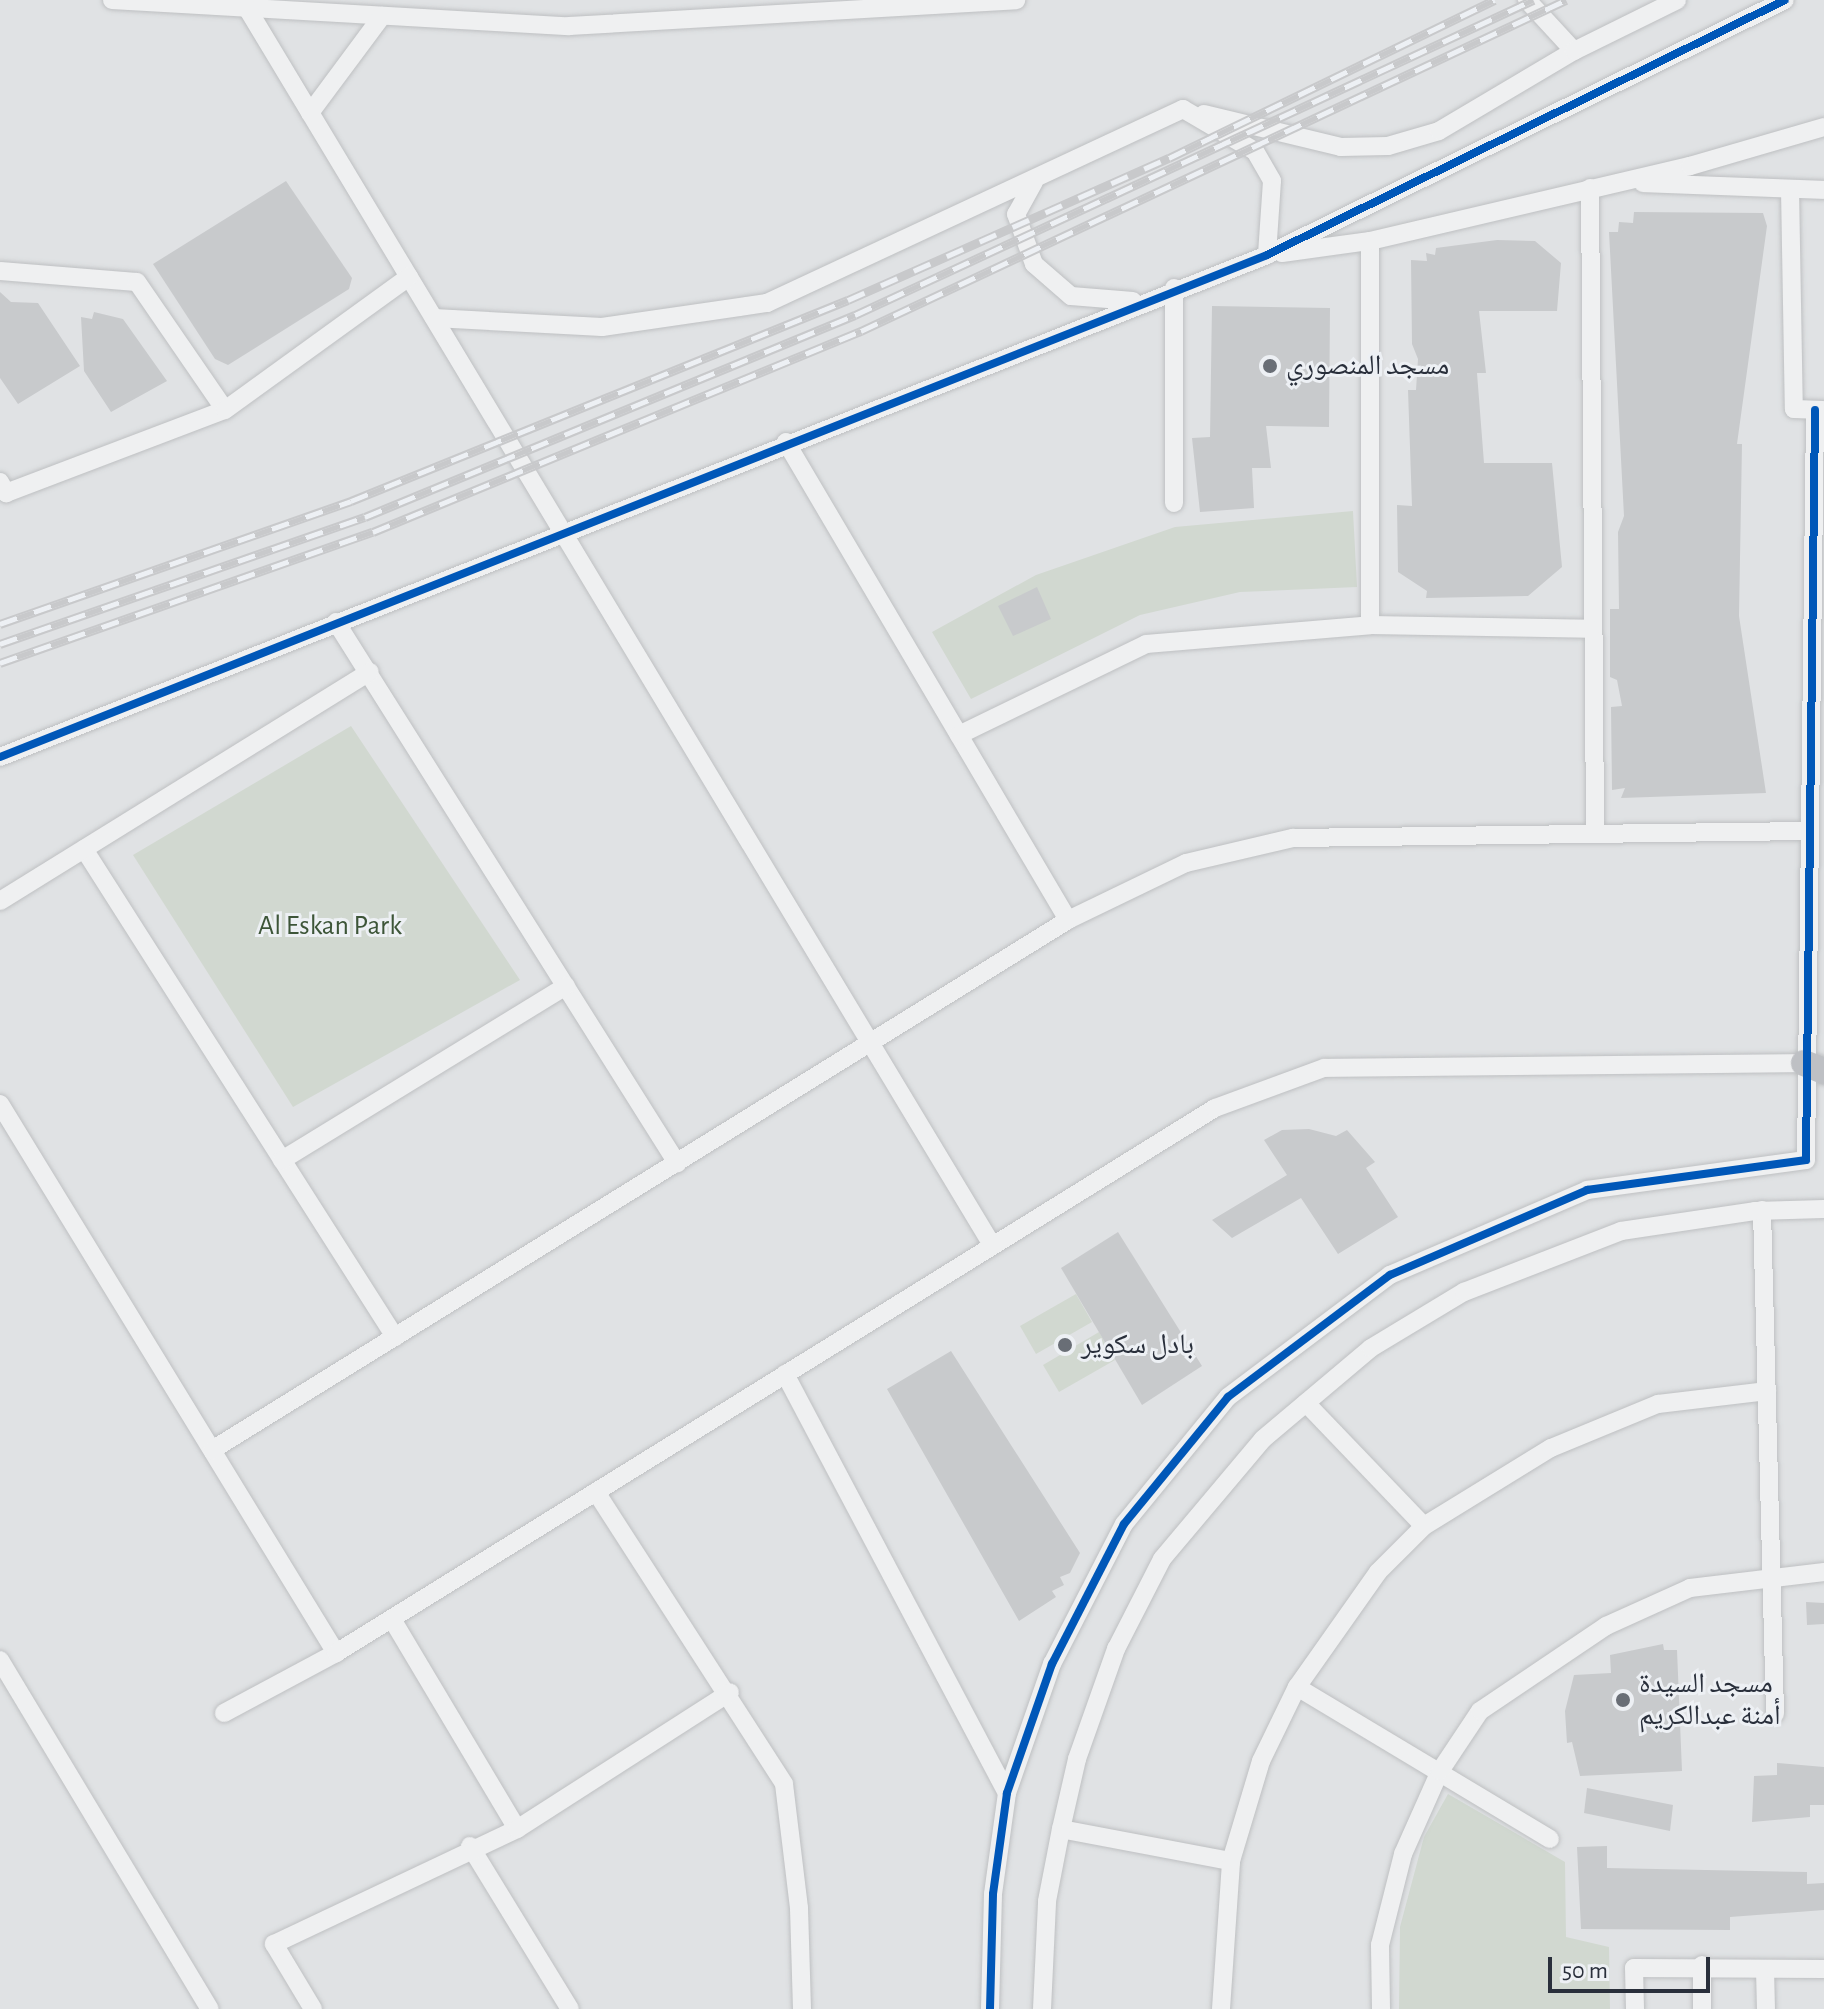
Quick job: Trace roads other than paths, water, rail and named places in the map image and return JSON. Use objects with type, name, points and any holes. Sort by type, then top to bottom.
[{"type":"street","points":[[112,0],[569,26],[1016,0]]},
{"type":"street","points":[[1527,0],[1574,51]]},
{"type":"street","points":[[434,318],[602,327],[767,303],[1034,182],[1183,109],[1341,147],[1388,146],[1439,131],[1574,51],[1677,0]]},
{"type":"street","points":[[0,757],[1138,301],[1267,255],[1785,0]]},
{"type":"street","points":[[247,8],[559,533],[992,1245]]},
{"type":"street","points":[[310,113],[382,16]]},
{"type":"street","points":[[1183,109],[1255,151],[1272,181],[1267,255]]},
{"type":"street","points":[[1267,255],[1370,241],[1619,182],[1824,127]]},
{"type":"street","points":[[1034,182],[1016,214],[1034,264],[1071,296],[1138,301]]},
{"type":"street","points":[[1619,182],[1824,190]]},
{"type":"street","points":[[1590,188],[1590,629],[1595,829]]},
{"type":"street","points":[[990,2009],[993,1894],[1007,1793],[1052,1664],[1124,1524],[1228,1397],[1390,1275],[1587,1190],[1806,1160],[1817,1064],[1810,831],[1819,410],[1794,409],[1790,189]]},
{"type":"street","points":[[1370,241],[1370,625]]},
{"type":"street","points":[[0,271],[137,282],[225,410]]},
{"type":"street","points":[[0,482],[6,493],[225,410],[409,277]]},
{"type":"street","points":[[1174,288],[1174,503]]},
{"type":"street","points":[[786,442],[1068,920]]},
{"type":"street","points":[[336,622],[677,1163]]},
{"type":"street","points":[[959,735],[1146,644],[1370,625],[1590,629]]},
{"type":"street","points":[[0,901],[370,672]]},
{"type":"street","points":[[212,1450],[1068,920],[1186,863],[1293,838],[1595,829],[1810,831]]},
{"type":"street","points":[[84,849],[395,1337]]},
{"type":"street","points":[[282,1160],[566,986]]},
{"type":"street","points":[[224,1713],[392,1619],[1215,1108],[1324,1068],[1817,1064]]},
{"type":"street","points":[[0,1104],[336,1653]]},
{"type":"street","points":[[1042,2009],[1047,1901],[1061,1829],[1077,1759],[1116,1649],[1162,1559],[1263,1439],[1371,1348],[1464,1292],[1621,1231],[1762,1210],[1824,1209]]},
{"type":"street","points":[[1762,1210],[1775,1714]]},
{"type":"street","points":[[785,1374],[1007,1793]]},
{"type":"street","points":[[1221,2009],[1231,1861],[1261,1761],[1297,1687],[1378,1572],[1424,1526],[1551,1448],[1658,1404],[1767,1391]]},
{"type":"street","points":[[1306,1403],[1424,1526]]},
{"type":"street","points":[[596,1492],[730,1692],[784,1784],[799,1908],[802,2009]]},
{"type":"street","points":[[1381,2009],[1380,1945],[1403,1854],[1440,1771],[1480,1711],[1606,1626],[1690,1588],[1770,1574],[1824,1572]]},
{"type":"street","points":[[392,1619],[517,1829]]},
{"type":"street","points":[[0,1660],[210,2009]]},
{"type":"street","points":[[1297,1687],[1550,1839]]},
{"type":"street","points":[[313,2009],[274,1944],[470,1846],[517,1829],[730,1692]]},
{"type":"street","points":[[1061,1829],[1231,1861]]},
{"type":"street","points":[[470,1846],[570,2009]]},
{"type":"street","points":[[1702,1965],[1702,2009]]},
{"type":"street","points":[[1635,2009],[1634,1968],[1702,1965],[1824,1969]]},
{"type":"street","points":[[1765,1969],[1766,2009]]},
{"type":"railway","points":[[0,624],[351,501],[848,300],[1169,158],[1495,0]]},
{"type":"railway","points":[[0,644],[365,517],[855,315],[1533,0]]},
{"type":"railway","points":[[0,663],[373,532],[861,331],[1566,0]]},
{"type":"place","name":"مسجد المنصوري","points":[[1270,366]]},
{"type":"place","name":"بادل سكوير","points":[[1065,1345]]},
{"type":"place","name":"مسجد السيدة أمنة عبدالكريم","points":[[1623,1700]]},
{"type":"park label","name":"Al Eskan Park","points":[[330,926]]}]
